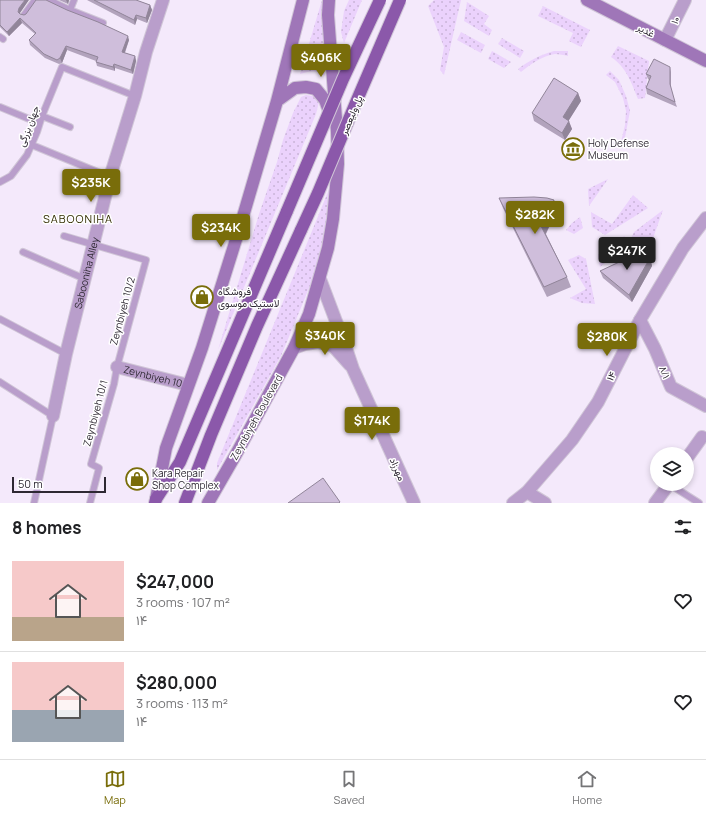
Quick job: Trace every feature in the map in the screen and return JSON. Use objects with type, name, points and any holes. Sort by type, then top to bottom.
[{"type":"main road","points":[[155,501],[166,448],[204,341],[239,230],[277,101],[303,0]]},
{"type":"main road","name":"Zeynbiyeh Boulevard","points":[[208,503],[294,348],[309,314],[328,248],[333,219],[338,164],[328,15],[329,0]]},
{"type":"main road","points":[[155,501],[180,462],[343,79],[380,0]]},
{"type":"main road","name":"پل ولیعصر","points":[[185,503],[211,435],[257,326],[318,193],[400,0]]},
{"type":"main road","name":"غدیر","points":[[587,0],[706,61]]},
{"type":"main road","points":[[277,101],[295,88],[306,87],[316,89],[325,100],[336,132]]},
{"type":"street","name":"Sabooniha Alley","points":[[53,416],[66,354],[110,177],[135,96],[146,52],[163,0]]},
{"type":"street","name":"۱۰","points":[[665,40],[685,0]]},
{"type":"street","name":"۱۴","points":[[513,503],[527,492],[572,440],[598,402],[640,320],[683,248],[705,221]]},
{"type":"street","points":[[320,278],[353,369]]},
{"type":"street","name":"۸/۱","points":[[640,320],[656,349],[670,387],[706,406]]},
{"type":"street","points":[[294,348],[305,344],[318,342],[333,346],[353,369]]},
{"type":"street","name":"Zeynbiyeh 10","points":[[117,367],[188,385]]},
{"type":"street","name":"مهرزاد","points":[[353,369],[414,503]]},
{"type":"street","points":[[694,448],[702,437]]},
{"type":"street","points":[[655,503],[664,491]]},
{"type":"street","points":[[527,492],[545,503]]},
{"type":"lane","points":[[24,15],[35,0]]},
{"type":"lane","points":[[49,0],[103,23]]},
{"type":"lane","points":[[70,10],[74,0]]},
{"type":"lane","name":"جهان بزرگی","points":[[0,182],[11,176],[27,156],[62,67],[135,96]]},
{"type":"lane","points":[[0,107],[39,124]]},
{"type":"lane","points":[[42,116],[70,127]]},
{"type":"lane","points":[[32,145],[110,177]]},
{"type":"lane","points":[[64,236],[94,244]]},
{"type":"lane","name":"Zeynbiyeh 10/2","points":[[94,244],[146,260],[117,367]]},
{"type":"lane","points":[[23,252],[85,279]]},
{"type":"lane","points":[[0,319],[66,354]]},
{"type":"lane","name":"Zeynbiyeh 10/1","points":[[90,503],[99,468],[91,464],[114,384],[117,367]]},
{"type":"lane","points":[[0,382],[53,416]]},
{"type":"lane","name":"Sabooniha Alley","points":[[34,503],[53,416]]},
{"type":"lane","points":[[680,491],[699,503]]},
{"type":"shaded area","points":[[322,0],[324,0],[325,76],[319,72],[313,71],[300,74]]},
{"type":"shaded area","points":[[349,0],[362,0],[344,43],[341,32],[344,11]]},
{"type":"shaded area","points":[[434,0],[461,0],[444,75],[440,70],[444,47],[428,6]]},
{"type":"shaded area","points":[[467,2],[489,16],[484,24],[492,30],[489,36],[464,21]]},
{"type":"shaded area","points":[[543,6],[590,30],[581,47],[569,41],[573,33],[538,16]]},
{"type":"shaded area","points":[[461,32],[485,45],[481,53],[457,40]]},
{"type":"shaded area","points":[[502,38],[524,51],[520,58],[498,44]]},
{"type":"shaded area","points":[[618,46],[649,61],[645,98],[638,99],[631,81],[625,71],[611,57]]},
{"type":"shaded area","points":[[492,51],[511,62],[504,68],[488,59]]},
{"type":"shaded area","points":[[554,51],[568,51],[568,56],[557,54],[550,55],[537,61],[521,72],[518,69],[535,58]]},
{"type":"shaded area","points":[[610,71],[619,80],[626,96],[630,111],[623,148],[620,146],[625,125],[626,111],[623,98],[615,82],[606,75]]},
{"type":"shaded area","points":[[306,95],[313,96],[319,102],[316,114],[218,350],[283,140],[293,113],[301,97]]},
{"type":"shaded area","points":[[608,179],[589,206],[588,189]]},
{"type":"shaded area","points":[[330,187],[327,223],[314,276],[281,356],[217,470],[217,463]]},
{"type":"shaded area","points":[[633,195],[648,208],[605,235],[592,227],[591,212],[612,224]]},
{"type":"shaded area","points":[[663,210],[646,258],[601,272],[622,258],[634,232]]},
{"type":"shaded area","points":[[580,217],[583,228],[574,234],[566,230],[572,223]]},
{"type":"shaded area","points":[[625,236],[615,253],[600,267],[598,255],[604,251],[605,244]]},
{"type":"shaded area","points":[[579,255],[586,259],[595,304],[582,303],[570,298],[586,289],[568,260]]},
{"type":"building","points":[[0,0],[25,0],[18,12],[24,15],[36,0],[46,0],[128,36],[122,52],[135,56],[131,70],[114,64],[113,67],[96,62],[98,57],[66,46],[60,58],[57,60],[44,54],[29,40],[36,33],[20,18],[7,32],[0,25]]},
{"type":"building","points":[[94,0],[136,0],[150,5],[146,18],[136,15],[134,20]]},
{"type":"building","points":[[654,59],[670,67],[670,84],[675,102],[646,88],[651,76],[646,74]]},
{"type":"building","points":[[554,78],[578,93],[563,117],[569,121],[562,133],[532,113]]},
{"type":"building","points":[[534,197],[554,200],[541,226],[567,277],[544,287],[499,198]]},
{"type":"building","points":[[643,251],[650,258],[629,295],[600,271]]},
{"type":"building","points":[[323,478],[340,502],[339,503],[288,503]]},
{"type":"place","name":"Holy Defense Museum","points":[[573,149]]},
{"type":"place","name":"فروشگاه لاستیک موسوی","points":[[202,297]]},
{"type":"place","name":"Kara Repair Shop Complex","points":[[137,479]]},
{"type":"district","name":"SABOONIHA","points":[[78,218]]}]
